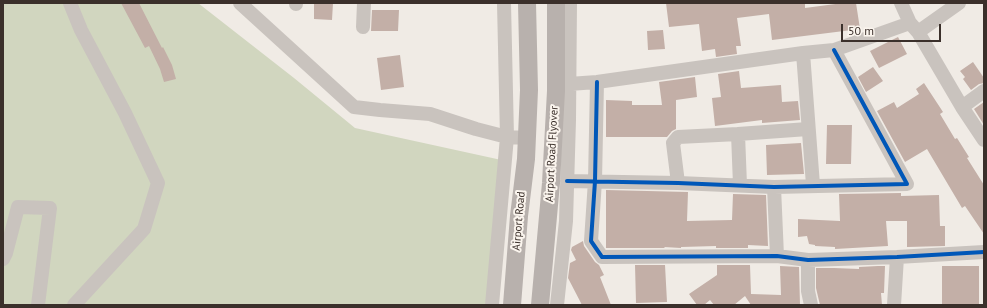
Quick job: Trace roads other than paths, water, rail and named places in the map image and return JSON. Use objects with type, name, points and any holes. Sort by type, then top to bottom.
[{"type":"main road","points":[[527,3],[529,90],[527,138]]},
{"type":"main road","name":"Airport Road Flyover","points":[[540,305],[551,183],[563,87],[556,3]]},
{"type":"main road","name":"Airport Road","points":[[512,305],[527,138]]},
{"type":"street","points":[[70,3],[81,30],[125,113],[158,183],[144,229],[74,305]]},
{"type":"street","points":[[240,3],[354,107],[430,114],[476,130],[508,137],[527,138]]},
{"type":"street","points":[[363,27],[364,3]]},
{"type":"street","points":[[492,305],[508,137],[504,3]]},
{"type":"street","points":[[557,305],[566,221],[569,120],[563,87],[570,3]]},
{"type":"street","points":[[901,3],[962,107],[984,140]]},
{"type":"street","points":[[563,87],[803,53],[834,50],[914,27],[959,3]]},
{"type":"street","points":[[567,181],[774,186],[907,184],[834,50]]},
{"type":"street","points":[[803,53],[813,185]]},
{"type":"street","points":[[596,82],[595,181],[591,241],[602,257],[777,256],[808,260],[984,252]]},
{"type":"street","points":[[962,107],[984,91]]},
{"type":"street","points":[[678,183],[673,143],[678,137],[808,129]]},
{"type":"street","points":[[738,134],[740,185]]},
{"type":"street","points":[[774,186],[777,256]]},
{"type":"street","points":[[3,259],[6,253],[18,206],[50,208],[38,305]]},
{"type":"street","points":[[894,305],[897,257]]},
{"type":"street","points":[[808,260],[808,291],[811,305]]}]
